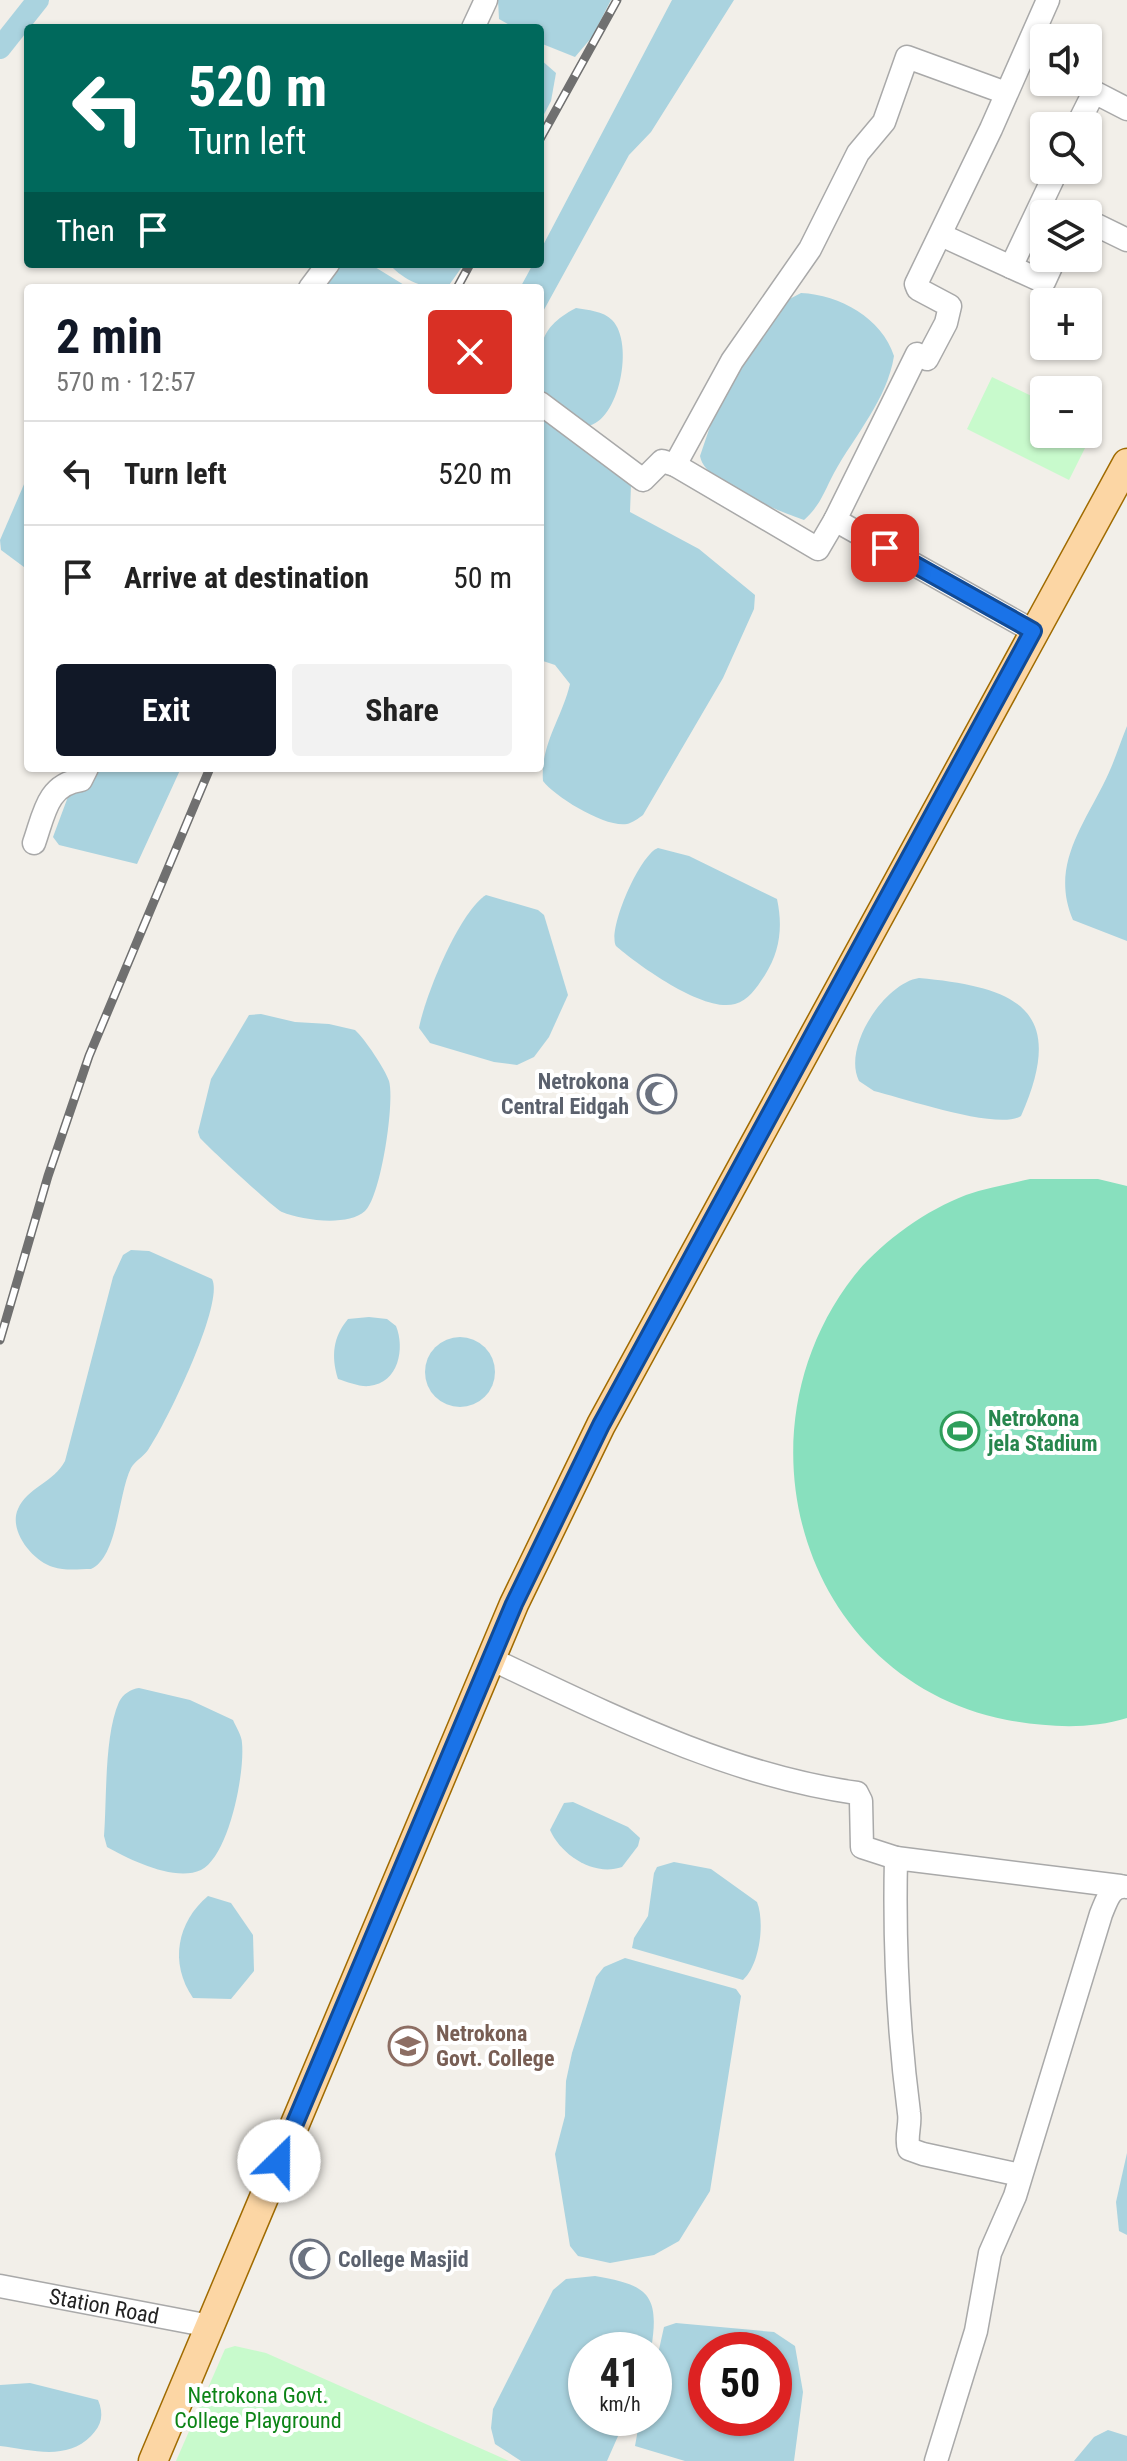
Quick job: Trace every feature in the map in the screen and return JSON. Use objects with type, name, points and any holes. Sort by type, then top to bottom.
[{"type":"main road","points":[[153,2461],[491,1659],[601,1425],[1033,631],[1124,474]]},
{"type":"street","points":[[475,24],[486,0]]},
{"type":"street","points":[[544,406],[643,480],[662,461],[675,465],[818,549],[917,354],[927,359],[946,323],[950,306],[918,289],[916,284],[1048,0]]},
{"type":"street","points":[[675,465],[732,361],[810,249],[858,153],[884,122],[907,57],[1006,93]]},
{"type":"street","points":[[1084,112],[1094,92],[1127,109]]},
{"type":"street","points":[[1011,267],[1050,184]]},
{"type":"street","points":[[1102,228],[1127,240]]},
{"type":"street","points":[[941,235],[1044,282],[1049,272]]},
{"type":"street","points":[[835,520],[1033,631]]},
{"type":"street","points":[[34,843],[52,795],[66,782],[81,780],[85,772]]},
{"type":"street","points":[[491,1659],[650,1733],[702,1753],[771,1775],[857,1793],[861,1801],[862,1847],[896,1858],[1123,1887]]},
{"type":"street","points":[[896,1858],[897,1990],[910,2118],[907,2144],[909,2149],[923,2154],[1020,2175]]},
{"type":"street","points":[[936,2461],[976,2331],[990,2253],[1020,2175],[1101,1914],[1110,1892],[1123,1887]]},
{"type":"street","name":"Station Road","points":[[0,2286],[210,2326]]},
{"type":"green space","points":[[992,377],[1030,395],[1030,448],[1085,448],[1069,480],[967,429]]},
{"type":"green space","name":"Netrokona jela Stadium","points":[[1030,1179],[1098,1179],[1127,1186],[1127,1718],[1082,1726],[1007,1720],[937,1696],[880,1656],[836,1604],[808,1543],[794,1476],[797,1407],[817,1339],[854,1276],[890,1240],[935,1209],[974,1193]]},
{"type":"green space","name":"Netrokona Govt. College Playground","points":[[235,2346],[266,2353],[509,2461],[176,2461],[225,2349]]},
{"type":"water","points":[[498,0],[611,0],[592,37],[575,57],[544,45],[544,24],[508,24],[499,19]]},
{"type":"water","points":[[672,0],[734,0],[651,132],[629,155],[544,310],[544,284],[522,284],[531,268],[544,268],[544,243]]},
{"type":"water","points":[[544,62],[556,73],[551,101],[544,114]]},
{"type":"water","points":[[329,268],[376,268],[402,284],[319,284]]},
{"type":"water","points":[[394,268],[461,268],[450,284],[419,284]]},
{"type":"water","points":[[801,293],[830,298],[858,311],[880,330],[894,356],[885,388],[818,504],[804,520],[728,486],[715,477],[700,456],[719,400],[780,304]]},
{"type":"water","points":[[576,308],[595,311],[612,320],[619,331],[623,363],[615,397],[608,411],[587,426],[544,397],[544,338],[562,316]]},
{"type":"water","points":[[544,416],[622,473],[631,485],[630,512],[699,549],[755,595],[754,609],[723,678],[643,815],[633,822],[618,824],[594,816],[558,795],[543,781],[548,743],[570,684],[555,665],[544,661]]},
{"type":"water","points":[[24,484],[24,567],[1,550],[0,540]]},
{"type":"water","points":[[1127,726],[1127,941],[1073,920],[1065,884],[1071,850],[1110,771]]},
{"type":"water","points":[[98,772],[179,772],[137,864],[59,845],[53,837],[69,794],[91,782]]},
{"type":"water","points":[[658,848],[689,856],[777,899],[780,929],[774,957],[756,988],[740,1002],[722,1005],[690,995],[655,975],[616,946],[616,925],[627,893],[634,877]]},
{"type":"water","points":[[486,895],[538,910],[544,915],[568,995],[549,1037],[534,1057],[517,1065],[494,1062],[430,1043],[419,1028],[428,996],[455,936],[465,918]]},
{"type":"water","points":[[919,978],[983,988],[1007,998],[1025,1011],[1035,1028],[1039,1051],[1034,1080],[1021,1116],[1010,1120],[972,1117],[874,1091],[859,1081],[855,1067],[856,1051],[870,1019],[893,991]]},
{"type":"water","points":[[261,1014],[355,1030],[387,1076],[390,1108],[381,1169],[371,1202],[357,1216],[324,1220],[282,1212],[200,1138],[198,1132],[211,1079],[249,1015]]},
{"type":"water","points":[[131,1250],[149,1251],[212,1279],[214,1292],[210,1312],[167,1417],[148,1450],[131,1468],[107,1552],[91,1569],[58,1568],[45,1564],[24,1544],[16,1526],[18,1509],[65,1461],[113,1277],[123,1255]]},
{"type":"water","points":[[348,1319],[387,1319],[396,1326],[400,1344],[393,1371],[379,1383],[369,1386],[338,1379],[334,1355],[339,1333]]},
{"type":"water","points":[[467,1337],[489,1352],[495,1372],[493,1386],[485,1397],[474,1405],[453,1407],[435,1397],[427,1386],[425,1365],[435,1347],[446,1339]]},
{"type":"water","points":[[139,1688],[190,1700],[233,1720],[241,1737],[241,1774],[227,1832],[211,1862],[201,1870],[190,1873],[166,1871],[107,1847],[104,1836],[107,1768],[114,1716],[121,1699]]},
{"type":"water","points":[[573,1802],[628,1827],[640,1838],[638,1846],[622,1867],[600,1869],[580,1862],[555,1839],[550,1830],[564,1803]]},
{"type":"water","points":[[674,1862],[711,1869],[757,1902],[761,1921],[759,1943],[753,1964],[743,1980],[632,1948],[634,1938],[648,1916],[654,1873],[657,1867]]},
{"type":"water","points":[[208,1896],[231,1903],[253,1935],[254,1971],[231,1999],[193,1998],[181,1971],[179,1957],[183,1930],[197,1906]]},
{"type":"water","points":[[625,1958],[736,1989],[741,1996],[710,2191],[679,2241],[654,2255],[610,2263],[578,2256],[570,2246],[555,2154],[565,2116],[566,2081],[572,2053],[596,1977],[604,1967]]},
{"type":"water","points":[[1127,2153],[1127,2235],[1119,2231],[1116,2202]]},
{"type":"water","points":[[595,2276],[639,2289],[651,2305],[653,2332],[568,2332],[568,2436],[618,2436],[607,2461],[521,2461],[495,2444],[491,2428],[493,2409],[553,2290],[566,2279]]},
{"type":"water","points":[[676,2323],[774,2332],[688,2332],[688,2436],[792,2436],[792,2344],[795,2346],[803,2392],[794,2461],[685,2461],[635,2446],[637,2436],[672,2436],[672,2332],[663,2332],[664,2327]]},
{"type":"water","points":[[30,2383],[98,2400],[101,2419],[95,2432],[81,2444],[60,2451],[0,2446],[0,2385]]},
{"type":"water","points":[[1108,2430],[1127,2436],[1127,2461],[1074,2461],[1094,2437]]},
{"type":"waterway","points":[[0,48],[38,0]]},
{"type":"railway","points":[[544,132],[617,0]]},
{"type":"railway","points":[[459,284],[468,268]]},
{"type":"railway","points":[[0,1340],[48,1176],[89,1056],[208,772]]},
{"type":"place","name":"Netrokona Central Eidgah","points":[[657,1094]]},
{"type":"place","name":"Netrokona jela Stadium","points":[[960,1431]]},
{"type":"place","name":"Netrokona Govt. College","points":[[408,2046]]},
{"type":"place","name":"College Masjid","points":[[310,2259]]},
{"type":"route","points":[[279,2161],[514,1604],[601,1425],[1033,631],[885,548]]}]
